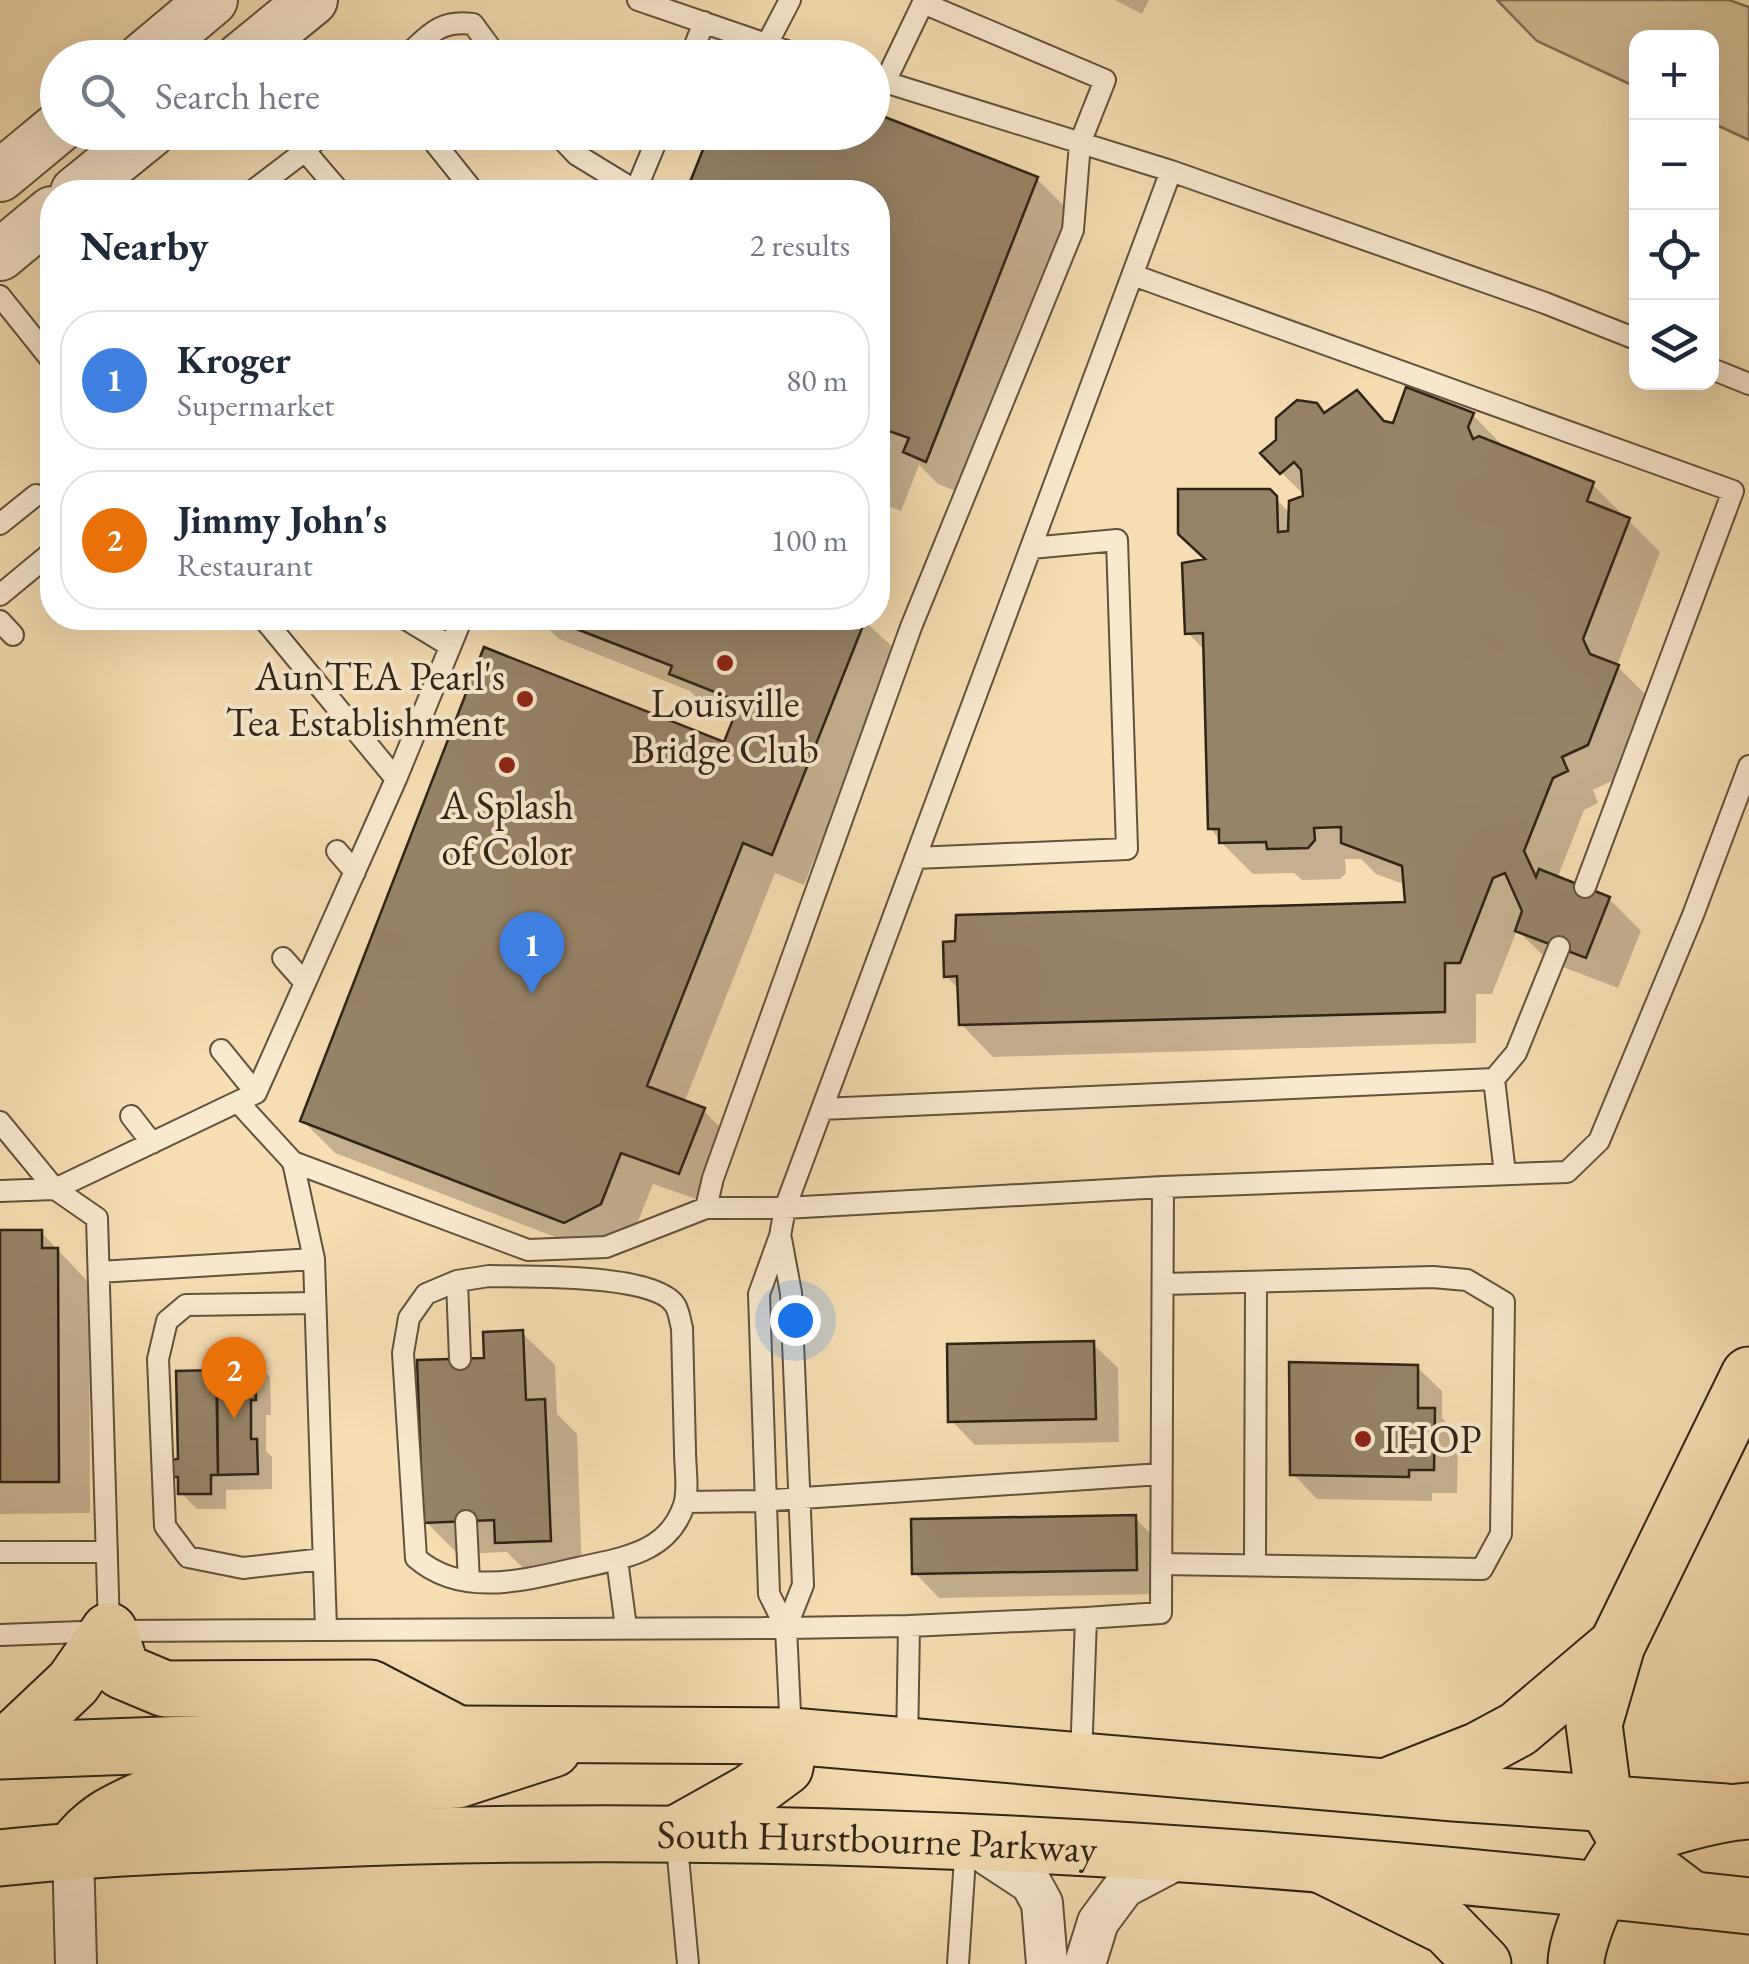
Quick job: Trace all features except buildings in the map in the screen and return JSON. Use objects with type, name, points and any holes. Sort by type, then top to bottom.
[{"type":"main road","points":[[1576,1964],[1612,1845],[1594,1724],[1617,1645],[1749,1375]]},
{"type":"main road","points":[[109,1631],[122,1671],[165,1689],[370,1688],[457,1734]]},
{"type":"main road","points":[[1,1750],[73,1683],[109,1631]]},
{"type":"main road","points":[[1385,1787],[1479,1750],[1518,1729],[1617,1645]]},
{"type":"main road","points":[[73,1850],[89,1829],[110,1814],[148,1798],[457,1780],[604,1733]]},
{"type":"main road","name":"South Hurstbourne Parkway","points":[[1,1750],[457,1734],[791,1736],[1385,1787],[1612,1845]]},
{"type":"main road","points":[[676,1834],[751,1792],[785,1767],[791,1736]]},
{"type":"main road","name":"South Hurstbourne Parkway","points":[[0,1858],[73,1850],[442,1834],[676,1834],[966,1841],[1322,1865],[1612,1845],[1741,1812]]},
{"type":"main road","points":[[1612,1845],[1692,1900],[1749,1906]]},
{"type":"main road","points":[[1322,1865],[1447,1927],[1482,1964]]},
{"type":"street","points":[[164,40],[212,0]]},
{"type":"street","points":[[264,40],[312,0]]},
{"type":"street","points":[[0,176],[40,143]]},
{"type":"street","points":[[91,180],[128,150]]},
{"type":"street","points":[[0,254],[40,222]]},
{"type":"street","points":[[966,1841],[1031,1883],[1042,1903],[1047,1964]]},
{"type":"street","points":[[73,1850],[76,1964]]},
{"type":"street","points":[[1085,1964],[1098,1922],[1124,1887],[1182,1856]]},
{"type":"lane","points":[[638,0],[674,6],[704,22],[756,40]]},
{"type":"lane","points":[[769,40],[790,0]]},
{"type":"lane","points":[[706,1208],[720,1159],[910,628],[1074,230],[1080,143],[1105,80],[924,1],[890,61]]},
{"type":"lane","points":[[424,40],[453,21],[473,24],[485,40]]},
{"type":"lane","points":[[697,40],[704,22]]},
{"type":"lane","points":[[890,83],[1171,172],[1629,337]]},
{"type":"lane","points":[[440,150],[464,180]]},
{"type":"lane","points":[[572,150],[617,180]]},
{"type":"lane","points":[[641,180],[653,150]]},
{"type":"lane","points":[[267,180],[305,151],[330,180]]},
{"type":"lane","points":[[791,1736],[786,1628],[769,1594],[762,1500],[759,1294],[780,1236],[785,1208],[1171,172]]},
{"type":"lane","points":[[1133,274],[1733,491],[1585,887]]},
{"type":"lane","points":[[0,296],[40,346]]},
{"type":"lane","points":[[1719,372],[1749,384]]},
{"type":"lane","points":[[0,524],[36,495]]},
{"type":"lane","points":[[916,858],[1128,849],[1117,540],[1031,548]]},
{"type":"lane","points":[[0,595],[40,562]]},
{"type":"lane","points":[[273,630],[396,779]]},
{"type":"lane","points":[[424,630],[450,646]]},
{"type":"lane","points":[[0,1191],[54,1189],[247,1098],[355,872],[457,630]]},
{"type":"lane","points":[[292,1162],[528,1250],[606,1247],[706,1208],[785,1208],[1163,1187],[1566,1172],[1599,1140],[1693,915],[1749,766]]},
{"type":"lane","points":[[337,851],[355,872]]},
{"type":"lane","points":[[1504,1174],[1494,1079],[1516,1053],[1559,947]]},
{"type":"lane","points":[[283,958],[305,983]]},
{"type":"lane","points":[[221,1050],[247,1098],[292,1162],[314,1259],[326,1629]]},
{"type":"lane","points":[[822,1109],[1494,1079]]},
{"type":"lane","points":[[131,1116],[152,1143]]},
{"type":"lane","points":[[0,1122],[54,1189],[97,1218],[109,1631]]},
{"type":"lane","points":[[0,1635],[909,1626],[1161,1614],[1163,1187]]},
{"type":"lane","points":[[780,1236],[791,1293],[803,1585],[786,1628]]},
{"type":"lane","points":[[99,1272],[314,1259]]},
{"type":"lane","points":[[489,1276],[616,1280],[658,1291],[674,1303],[682,1328],[686,1502],[672,1531],[646,1551],[618,1560],[531,1581],[469,1581],[428,1568],[416,1558],[403,1354],[409,1318],[426,1294],[457,1281],[489,1276]]},
{"type":"lane","points":[[1162,1564],[1482,1569],[1502,1534],[1504,1302],[1468,1280],[1432,1277],[1163,1284]]},
{"type":"lane","points":[[457,1281],[460,1358]]},
{"type":"lane","points":[[1256,1282],[1256,1566]]},
{"type":"lane","points":[[315,1304],[186,1305],[167,1321],[158,1359],[165,1526],[188,1557],[242,1568],[324,1559]]},
{"type":"lane","points":[[686,1502],[1162,1474]]},
{"type":"lane","points":[[466,1521],[469,1581]]},
{"type":"lane","points":[[0,1552],[107,1552]]},
{"type":"lane","points":[[618,1560],[626,1627]]},
{"type":"lane","points":[[1081,1761],[1086,1618]]},
{"type":"lane","points":[[908,1746],[909,1626]]},
{"type":"lane","points":[[676,1834],[688,1964]]},
{"type":"lane","points":[[958,1964],[966,1841]]},
{"type":"shaded area","points":[[1497,0],[1729,0],[1749,7],[1749,140],[1719,126],[1719,30],[1629,30],[1629,84],[1537,41]]},
{"type":"place","name":"Louisville Bridge Club","points":[[725,663]]},
{"type":"place","name":"AunTEA Pearl's Tea Establishment","points":[[525,699]]},
{"type":"place","name":"A Splash of Color","points":[[507,765]]},
{"type":"place","name":"Kroger","points":[[532,994]]},
{"type":"place","name":"Jimmy John's","points":[[234,1419]]},
{"type":"place","name":"IHOP","points":[[1363,1439]]}]
